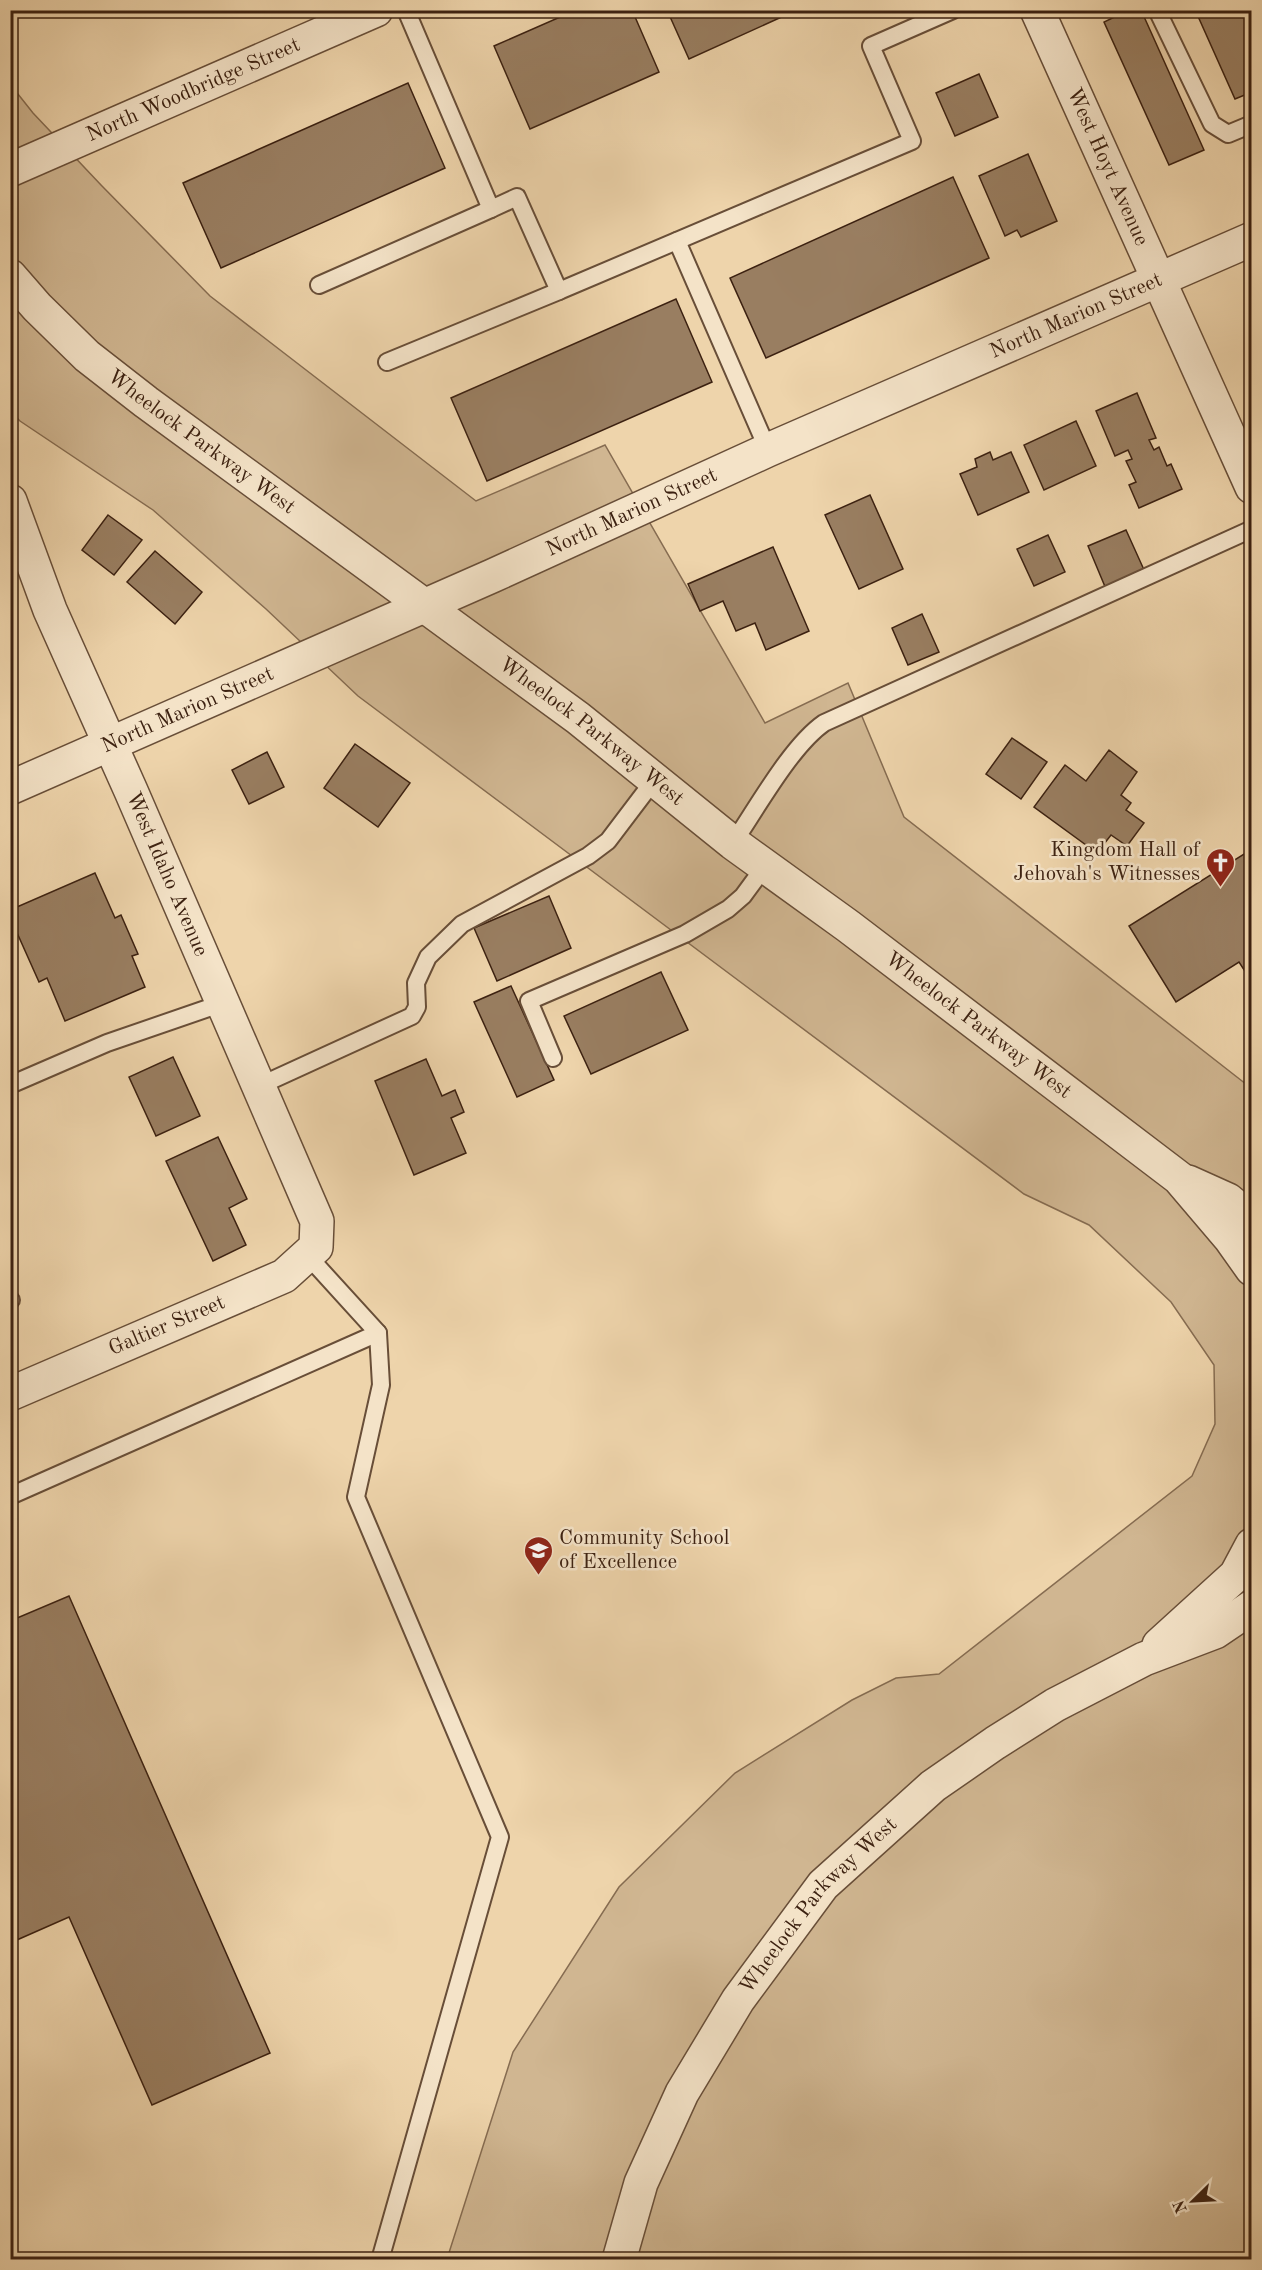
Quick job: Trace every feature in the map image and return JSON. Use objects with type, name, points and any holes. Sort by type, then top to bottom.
[{"type":"street","name":"North Woodbridge Street","points":[[10,171],[376,10]]},
{"type":"street","name":"West Hoyt Avenue","points":[[1037,10],[1250,483]]},
{"type":"street","name":"North Marion Street","points":[[10,788],[424,606],[768,450],[1251,239]]},
{"type":"street","name":"Wheelock Parkway West","points":[[10,276],[37,307],[87,356],[154,408],[578,718],[734,843],[1179,1178],[1230,1238],[1251,1269]]},
{"type":"street","name":"West Idaho Avenue","points":[[10,501],[50,610],[317,1221],[312,1251]]},
{"type":"street","name":"Wheelock Parkway West","points":[[1179,1178],[1228,1200],[1251,1220]]},
{"type":"street","name":"Galtier Street","points":[[10,1394],[284,1276],[312,1251]]},
{"type":"street","name":"Wheelock Parkway West","points":[[1144,1659],[1236,1575],[1251,1545]]},
{"type":"street","name":"Wheelock Parkway West","points":[[619,2259],[641,2183],[682,2093],[738,2000],[823,1885],[933,1786],[1055,1705],[1144,1659],[1215,1632],[1251,1607]]},
{"type":"lane","points":[[406,10],[491,209]]},
{"type":"lane","points":[[387,362],[912,141],[871,46],[953,10]]},
{"type":"lane","points":[[1157,10],[1212,124],[1228,134],[1251,124]]},
{"type":"lane","points":[[319,285],[517,197],[559,291]]},
{"type":"lane","points":[[677,241],[768,450]]},
{"type":"lane","points":[[734,843],[804,741],[811,732],[824,723],[1251,529]]},
{"type":"lane","points":[[259,1086],[412,1017],[417,1007],[416,983],[428,957],[462,924],[532,884],[588,856],[608,842],[655,779]]},
{"type":"lane","points":[[553,1058],[529,1001],[685,934],[728,909],[743,896],[765,866]]},
{"type":"lane","points":[[10,1085],[107,1043],[223,1003]]},
{"type":"lane","points":[[312,1251],[378,1333],[381,1384],[356,1497],[500,1837],[380,2259]]},
{"type":"lane","points":[[10,1496],[378,1333]]},
{"type":"shaded area","points":[[10,84],[33,113],[210,296],[476,501],[605,445],[765,723],[848,683],[904,817],[1251,1088],[1251,2259],[447,2259],[513,2052],[619,1887],[735,1773],[852,1700],[896,1678],[939,1674],[1192,1476],[1215,1424],[1214,1365],[1171,1302],[1089,1225],[1024,1194],[358,696],[266,609],[153,510],[20,421],[10,411]]},
{"type":"building","points":[[576,10],[632,10],[659,72],[530,129],[494,46]]},
{"type":"building","points":[[667,10],[797,10],[689,59]]},
{"type":"building","points":[[1129,10],[1141,10],[1204,150],[1169,165],[1104,22]]},
{"type":"building","points":[[1205,10],[1252,10],[1252,92],[1235,99],[1197,14]]},
{"type":"building","points":[[979,74],[998,117],[955,136],[936,93]]},
{"type":"building","points":[[408,83],[445,168],[221,268],[183,183]]},
{"type":"building","points":[[1028,154],[1057,221],[1021,237],[1017,230],[1005,236],[979,176]]},
{"type":"building","points":[[953,177],[989,258],[766,358],[730,278]]},
{"type":"building","points":[[676,299],[712,382],[487,481],[451,398]]},
{"type":"building","points":[[1137,393],[1156,438],[1149,440],[1154,450],[1159,447],[1167,466],[1171,464],[1182,489],[1139,508],[1129,485],[1136,482],[1126,461],[1132,459],[1128,450],[1115,456],[1096,411]]},
{"type":"building","points":[[1076,421],[1096,466],[1044,490],[1024,445]]},
{"type":"building","points":[[990,452],[993,460],[1011,452],[1029,492],[978,515],[960,474],[977,467],[975,459]]},
{"type":"building","points":[[870,495],[903,569],[859,589],[825,515]]},
{"type":"building","points":[[108,515],[142,540],[114,575],[82,550]]},
{"type":"building","points":[[1126,530],[1145,572],[1106,589],[1088,546]]},
{"type":"building","points":[[1048,535],[1065,572],[1034,586],[1017,549]]},
{"type":"building","points":[[773,547],[809,631],[766,650],[755,623],[736,631],[723,601],[700,611],[688,584]]},
{"type":"building","points":[[155,551],[202,592],[175,624],[127,582]]},
{"type":"building","points":[[922,614],[939,652],[908,665],[892,628]]},
{"type":"building","points":[[1012,738],[1047,762],[1021,799],[986,774]]},
{"type":"building","points":[[355,744],[410,783],[378,827],[324,788]]},
{"type":"building","points":[[1109,750],[1137,772],[1121,795],[1131,803],[1126,810],[1144,823],[1127,846],[1111,835],[1097,853],[1034,807],[1065,765],[1086,781]]},
{"type":"building","points":[[267,752],[284,787],[249,804],[232,770]]},
{"type":"building","name":"Kingdom Hall of Jehovah's Witnesses","points":[[1252,849],[1252,982],[1239,962],[1176,1002],[1129,926]]},
{"type":"building","points":[[95,873],[115,918],[121,915],[138,954],[132,956],[145,987],[65,1021],[47,978],[39,982],[10,917],[10,910]]},
{"type":"building","points":[[549,896],[571,948],[497,981],[474,928]]},
{"type":"building","points":[[661,972],[688,1030],[591,1074],[564,1016]]},
{"type":"building","points":[[511,986],[554,1080],[517,1097],[474,1002]]},
{"type":"building","points":[[173,1057],[200,1116],[156,1136],[129,1077]]},
{"type":"building","points":[[426,1059],[442,1096],[455,1090],[464,1112],[451,1118],[466,1153],[414,1175],[375,1081]]},
{"type":"building","points":[[218,1137],[247,1199],[229,1208],[246,1245],[213,1261],[166,1161]]},
{"type":"building","points":[[69,1596],[270,2053],[152,2105],[69,1917],[10,1943],[10,1621]]},
{"type":"place","name":"Kingdom Hall of Jehovah's Witnesses","points":[[1221,888]]},
{"type":"place","name":"Community School of Excellence","points":[[538,1576]]}]
